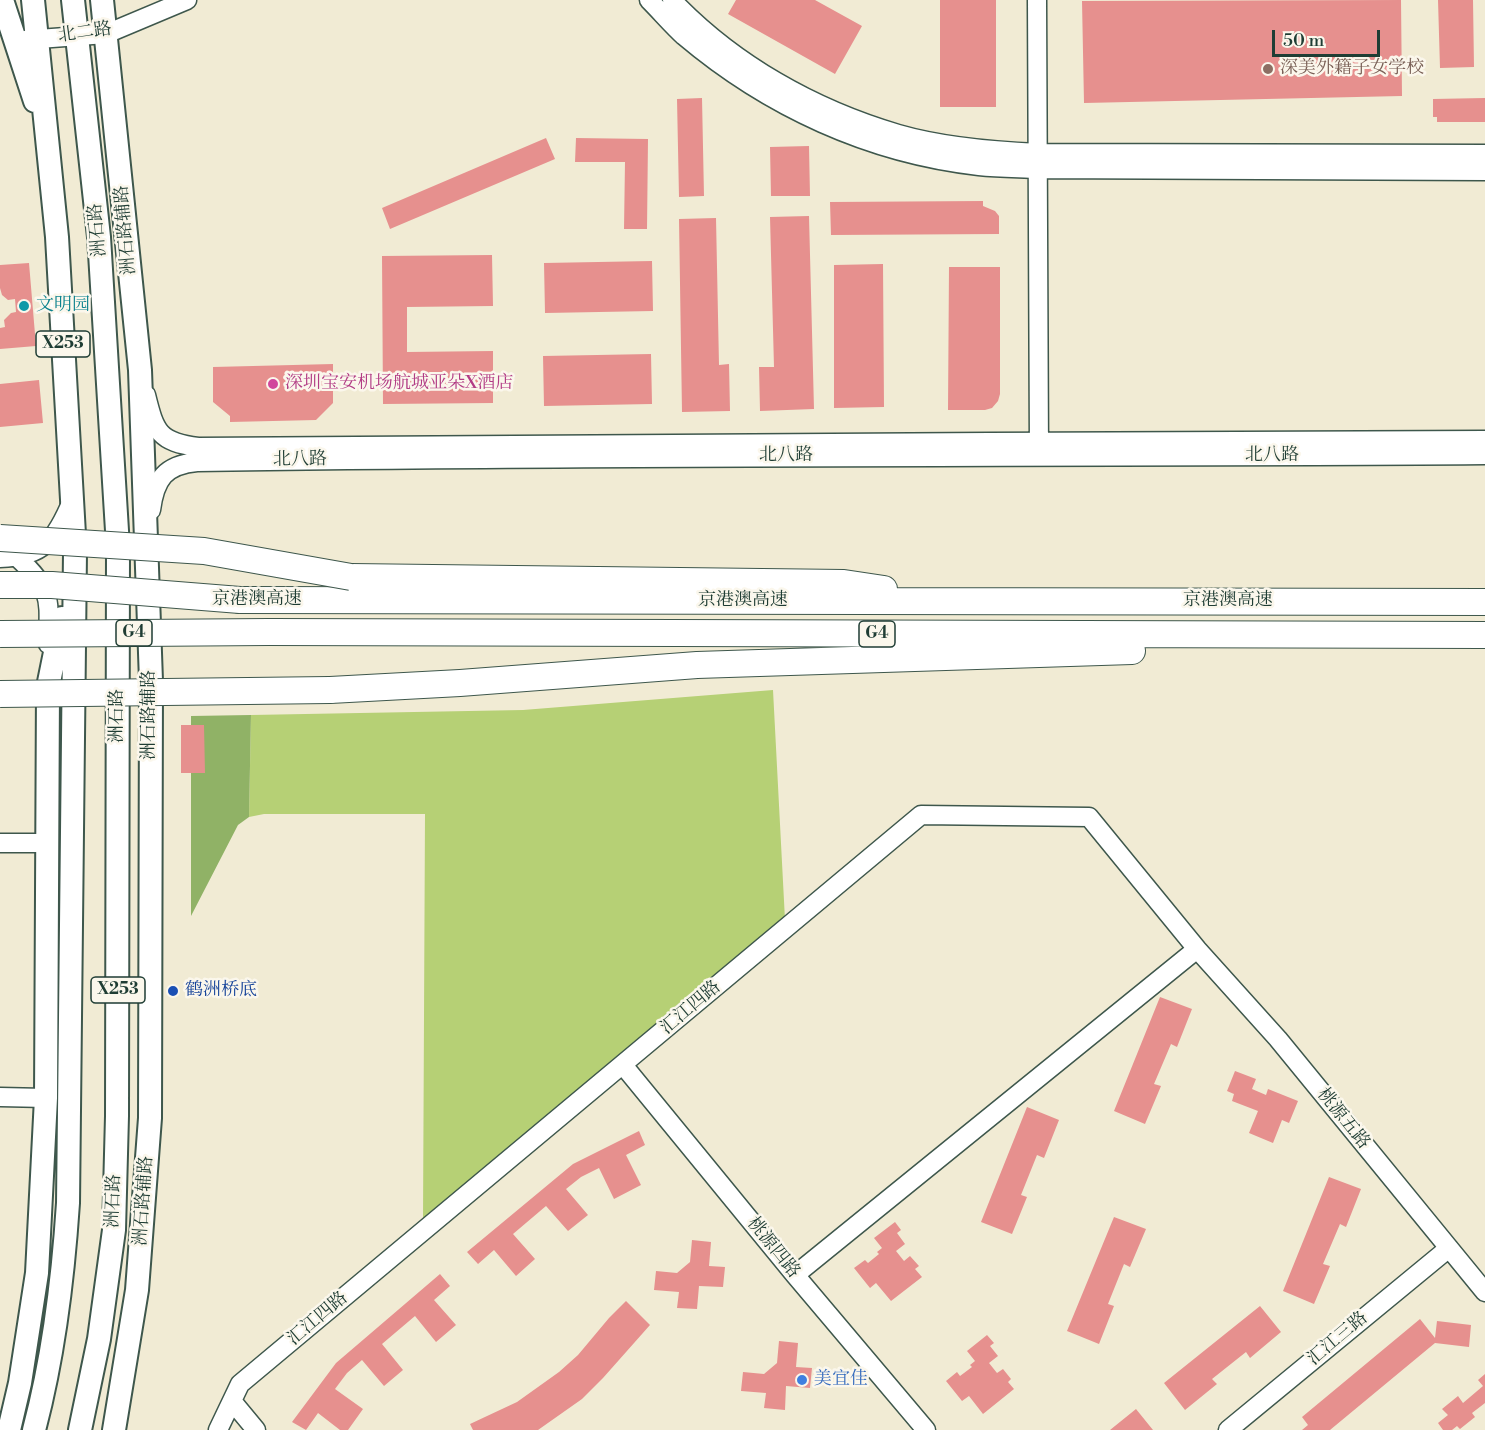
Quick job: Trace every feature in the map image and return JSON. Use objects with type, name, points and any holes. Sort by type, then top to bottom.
[{"type":"highway","points":[[0,538],[204,550],[351,577],[844,583],[967,602]]},
{"type":"highway","points":[[0,585],[52,585],[240,600]]},
{"type":"highway","name":"京港澳高速","points":[[0,600],[1485,602]]},
{"type":"highway","name":"京港澳高速","points":[[0,634],[269,632],[1485,636]]},
{"type":"highway","points":[[0,694],[330,690],[460,683],[697,665],[1485,636]]},
{"type":"main road","points":[[2,0],[46,135]]},
{"type":"main road","name":"X253","points":[[33,0],[57,237],[75,552],[68,1203],[63,1270],[52,1347],[34,1430]]},
{"type":"main road","name":"洲石路","points":[[74,0],[99,237],[118,547],[117,1116],[114,1230],[99,1339],[80,1430]]},
{"type":"main road","name":"洲石路辅路","points":[[102,0],[140,370],[151,681],[150,1118],[137,1290],[114,1430]]},
{"type":"main road","points":[[9,1430],[20,1383],[37,1273],[46,1098],[48,687],[75,552]]},
{"type":"main road","points":[[47,1009],[70,1102]]},
{"type":"street","name":"北二路","points":[[14,40],[106,34],[187,0]]},
{"type":"street","points":[[649,0],[683,35],[729,70],[767,95],[808,117],[852,136],[906,152],[980,166],[1038,161],[1485,154]]},
{"type":"street","points":[[672,0],[694,23],[748,63],[815,102],[858,121],[942,144],[1038,161],[1485,171]]},
{"type":"street","points":[[1037,0],[1039,450]]},
{"type":"street","name":"北八路","points":[[140,370],[150,412],[164,438],[177,444],[198,447],[524,442],[1485,455]]},
{"type":"street","name":"北八路","points":[[146,544],[152,497],[161,476],[183,463],[1039,450],[1485,440]]},
{"type":"street","points":[[9,558],[41,548],[60,529],[72,501]]},
{"type":"street","points":[[9,558],[38,577],[46,593],[49,605],[48,687]]},
{"type":"street","name":"汇江四路","points":[[218,1430],[240,1384],[921,815],[1089,817],[1197,949]]},
{"type":"street","points":[[0,843],[48,843]]},
{"type":"street","points":[[795,1275],[1197,949]]},
{"type":"street","name":"桃源五路","points":[[1197,949],[1278,1039],[1485,1292]]},
{"type":"street","name":"桃源四路","points":[[623,1065],[926,1430]]},
{"type":"street","points":[[0,1097],[46,1098]]},
{"type":"street","name":"汇江三路","points":[[1228,1430],[1449,1248]]},
{"type":"street","points":[[232,1401],[256,1430]]},
{"type":"green space","points":[[773,690],[785,920],[423,1219],[425,814],[264,814],[249,817],[251,715],[523,710]]},
{"type":"green space","points":[[251,715],[249,817],[238,825],[191,916],[191,716]]},
{"type":"building","points":[[736,0],[815,0],[862,26],[835,74],[728,14]]},
{"type":"building","points":[[940,0],[996,0],[996,107],[940,107]]},
{"type":"building","points":[[1401,0],[1402,96],[1084,103],[1082,1]]},
{"type":"building","points":[[1438,0],[1473,0],[1474,67],[1440,68]]},
{"type":"building","points":[[702,98],[704,196],[679,197],[677,99]]},
{"type":"building","points":[[1485,98],[1485,122],[1437,122],[1437,117],[1433,117],[1433,99]]},
{"type":"building","points":[[546,138],[555,159],[390,229],[382,208]]},
{"type":"building","points":[[576,138],[648,139],[647,229],[624,229],[625,162],[575,162]]},
{"type":"building","points":[[809,146],[810,196],[771,196],[770,147]]},
{"type":"building","points":[[983,201],[983,206],[995,211],[999,216],[999,234],[831,235],[830,202]]},
{"type":"building","points":[[809,216],[814,409],[760,411],[759,367],[774,367],[770,217]]},
{"type":"building","points":[[716,218],[719,365],[729,364],[730,411],[682,412],[679,219]]},
{"type":"building","points":[[492,255],[493,306],[407,307],[407,352],[493,351],[493,403],[383,404],[382,256]]},
{"type":"building","points":[[652,261],[653,311],[545,313],[544,263]]},
{"type":"building","name":"文明园","points":[[29,263],[36,346],[0,349],[0,328],[5,327],[4,320],[11,313],[16,312],[15,299],[8,300],[2,295],[0,265]]},
{"type":"building","points":[[883,264],[884,407],[834,408],[834,265]]},
{"type":"building","points":[[949,267],[1000,267],[1000,394],[992,408],[985,410],[948,410]]},
{"type":"building","points":[[651,354],[652,404],[544,406],[543,356]]},
{"type":"building","name":"深圳宝安机场航城亚朵X酒店","points":[[333,364],[333,403],[316,420],[230,422],[230,416],[213,402],[213,367]]},
{"type":"building","points":[[39,380],[43,423],[0,427],[0,384]]},
{"type":"building","points":[[181,725],[204,725],[205,773],[181,773]]},
{"type":"building","points":[[1160,997],[1192,1009],[1177,1047],[1171,1044],[1154,1084],[1161,1086],[1145,1124],[1114,1111]]},
{"type":"building","points":[[1235,1071],[1256,1079],[1252,1089],[1266,1095],[1268,1089],[1298,1101],[1289,1123],[1282,1120],[1273,1143],[1249,1133],[1258,1111],[1232,1101],[1234,1094],[1227,1091]]},
{"type":"building","points":[[1027,1107],[1059,1120],[1044,1158],[1037,1155],[1021,1195],[1027,1197],[1012,1234],[981,1222]]},
{"type":"building","points":[[639,1131],[645,1145],[626,1155],[641,1185],[614,1199],[599,1168],[581,1177],[566,1189],[588,1215],[568,1231],[546,1206],[513,1234],[535,1259],[516,1276],[494,1250],[478,1264],[467,1252],[573,1164]]},
{"type":"building","points":[[1329,1177],[1361,1189],[1346,1227],[1340,1224],[1323,1264],[1330,1266],[1314,1304],[1283,1291]]},
{"type":"building","points":[[1114,1217],[1146,1229],[1130,1267],[1124,1264],[1108,1304],[1114,1306],[1099,1344],[1067,1331]]},
{"type":"building","points":[[895,1222],[901,1230],[897,1233],[905,1244],[896,1251],[904,1261],[910,1256],[919,1266],[915,1269],[922,1277],[891,1301],[876,1283],[870,1288],[854,1268],[865,1260],[868,1263],[879,1254],[877,1252],[882,1248],[874,1238]]},
{"type":"building","points":[[692,1240],[711,1242],[709,1266],[725,1267],[723,1287],[699,1286],[697,1309],[677,1308],[679,1292],[654,1290],[656,1271],[677,1273],[690,1262]]},
{"type":"building","points":[[440,1274],[450,1286],[434,1300],[456,1325],[436,1342],[415,1316],[382,1344],[403,1370],[384,1386],[362,1360],[347,1373],[335,1389],[363,1409],[348,1430],[340,1430],[318,1413],[306,1430],[292,1422],[336,1363]]},
{"type":"building","points":[[626,1301],[650,1325],[582,1399],[538,1430],[473,1430],[470,1424],[517,1402],[559,1372],[578,1355]]},
{"type":"building","points":[[1260,1306],[1281,1332],[1250,1358],[1246,1352],[1212,1379],[1217,1384],[1185,1410],[1164,1383]]},
{"type":"building","points":[[1420,1319],[1435,1338],[1437,1321],[1471,1325],[1469,1347],[1435,1343],[1330,1430],[1302,1430],[1308,1425],[1302,1417]]},
{"type":"building","points":[[987,1335],[994,1343],[990,1346],[998,1356],[989,1363],[997,1373],[1003,1369],[1011,1379],[1008,1382],[1014,1389],[983,1414],[969,1396],[962,1401],[946,1381],[957,1372],[960,1376],[972,1367],[970,1365],[975,1361],[967,1351]]},
{"type":"building","points":[[779,1341],[798,1343],[796,1367],[812,1368],[810,1388],[786,1386],[785,1410],[764,1408],[766,1393],[741,1391],[743,1372],[764,1374],[777,1363]]},
{"type":"building","points":[[1485,1374],[1485,1403],[1472,1413],[1475,1417],[1460,1429],[1457,1426],[1452,1430],[1443,1430],[1438,1423],[1448,1415],[1442,1409],[1458,1396],[1463,1403],[1483,1386],[1478,1380]]},
{"type":"building","points":[[1136,1409],[1153,1430],[1110,1430]]},
{"type":"place","name":"深美外籍子女学校","points":[[1268,69]]},
{"type":"place","name":"文明园","points":[[24,306]]},
{"type":"place","name":"深圳宝安机场航城亚朵X酒店","points":[[273,384]]},
{"type":"place","name":"鹤洲桥底","points":[[173,991]]},
{"type":"place","name":"美宜佳","points":[[802,1380]]}]
